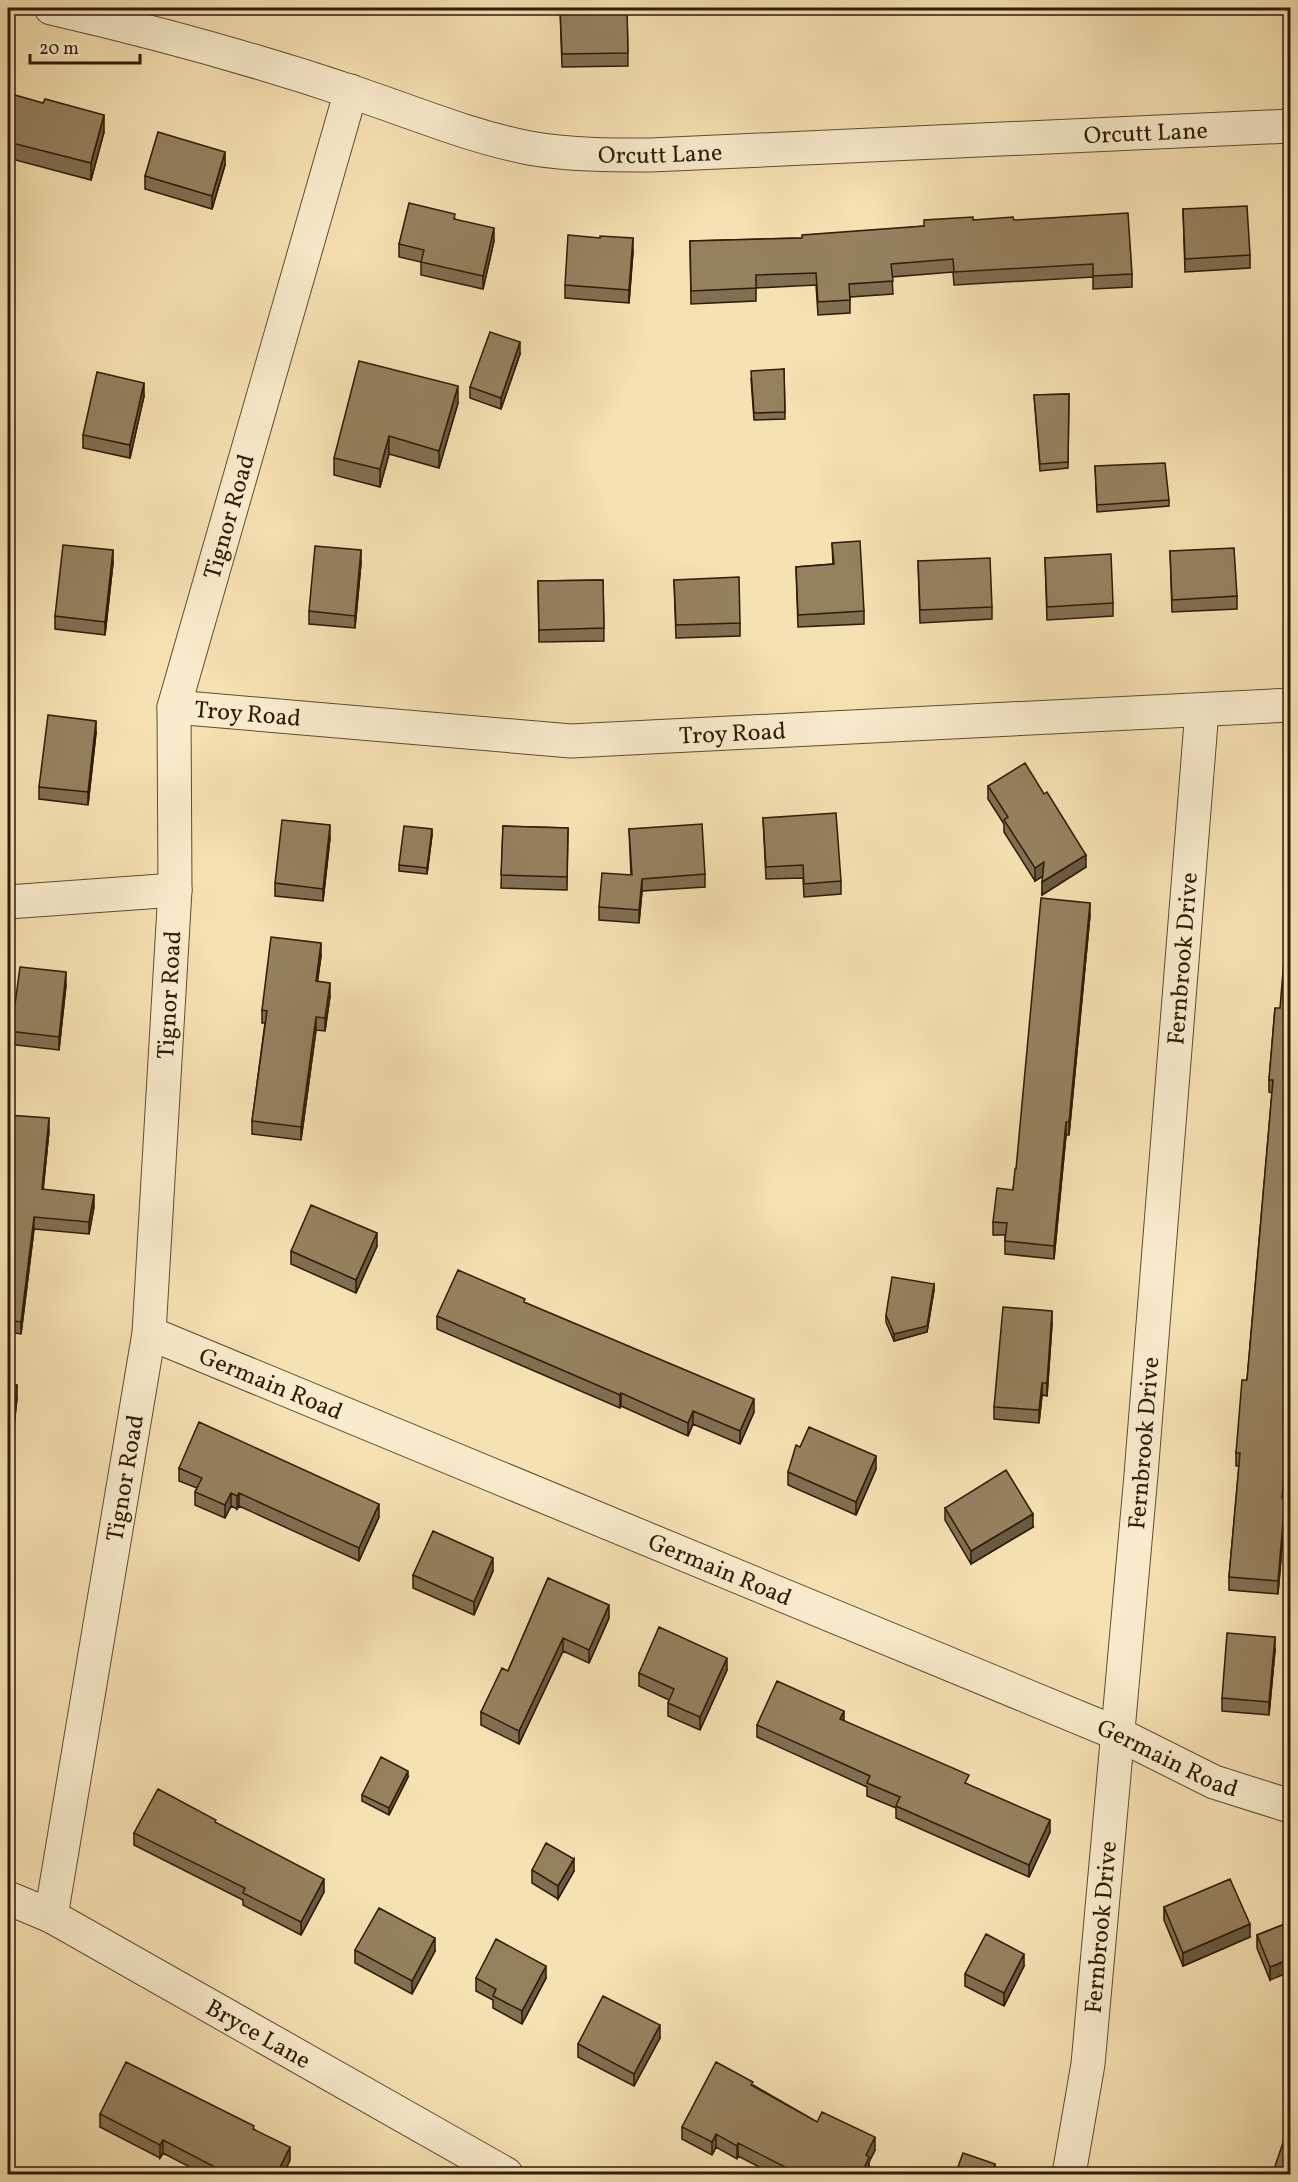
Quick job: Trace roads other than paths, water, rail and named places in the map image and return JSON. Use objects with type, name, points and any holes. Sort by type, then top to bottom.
[{"type":"street","name":"Orcutt Lane","points":[[51,8],[128,25],[351,91],[457,129],[528,148],[573,154],[651,155],[1290,126]]},
{"type":"street","name":"Tignor Road","points":[[51,1916],[149,1332],[175,890],[174,707],[351,91]]},
{"type":"street","name":"Troy Road","points":[[174,707],[571,741],[1290,705]]},
{"type":"street","name":"Fernbrook Drive","points":[[1069,2175],[1088,2064],[1142,1464],[1202,710]]},
{"type":"street","points":[[8,902],[175,890]]},
{"type":"street","name":"Germain Road","points":[[149,1332],[1116,1733],[1214,1782],[1290,1806]]},
{"type":"street","name":"Bryce Lane","points":[[8,1898],[51,1916],[506,2175]]}]
